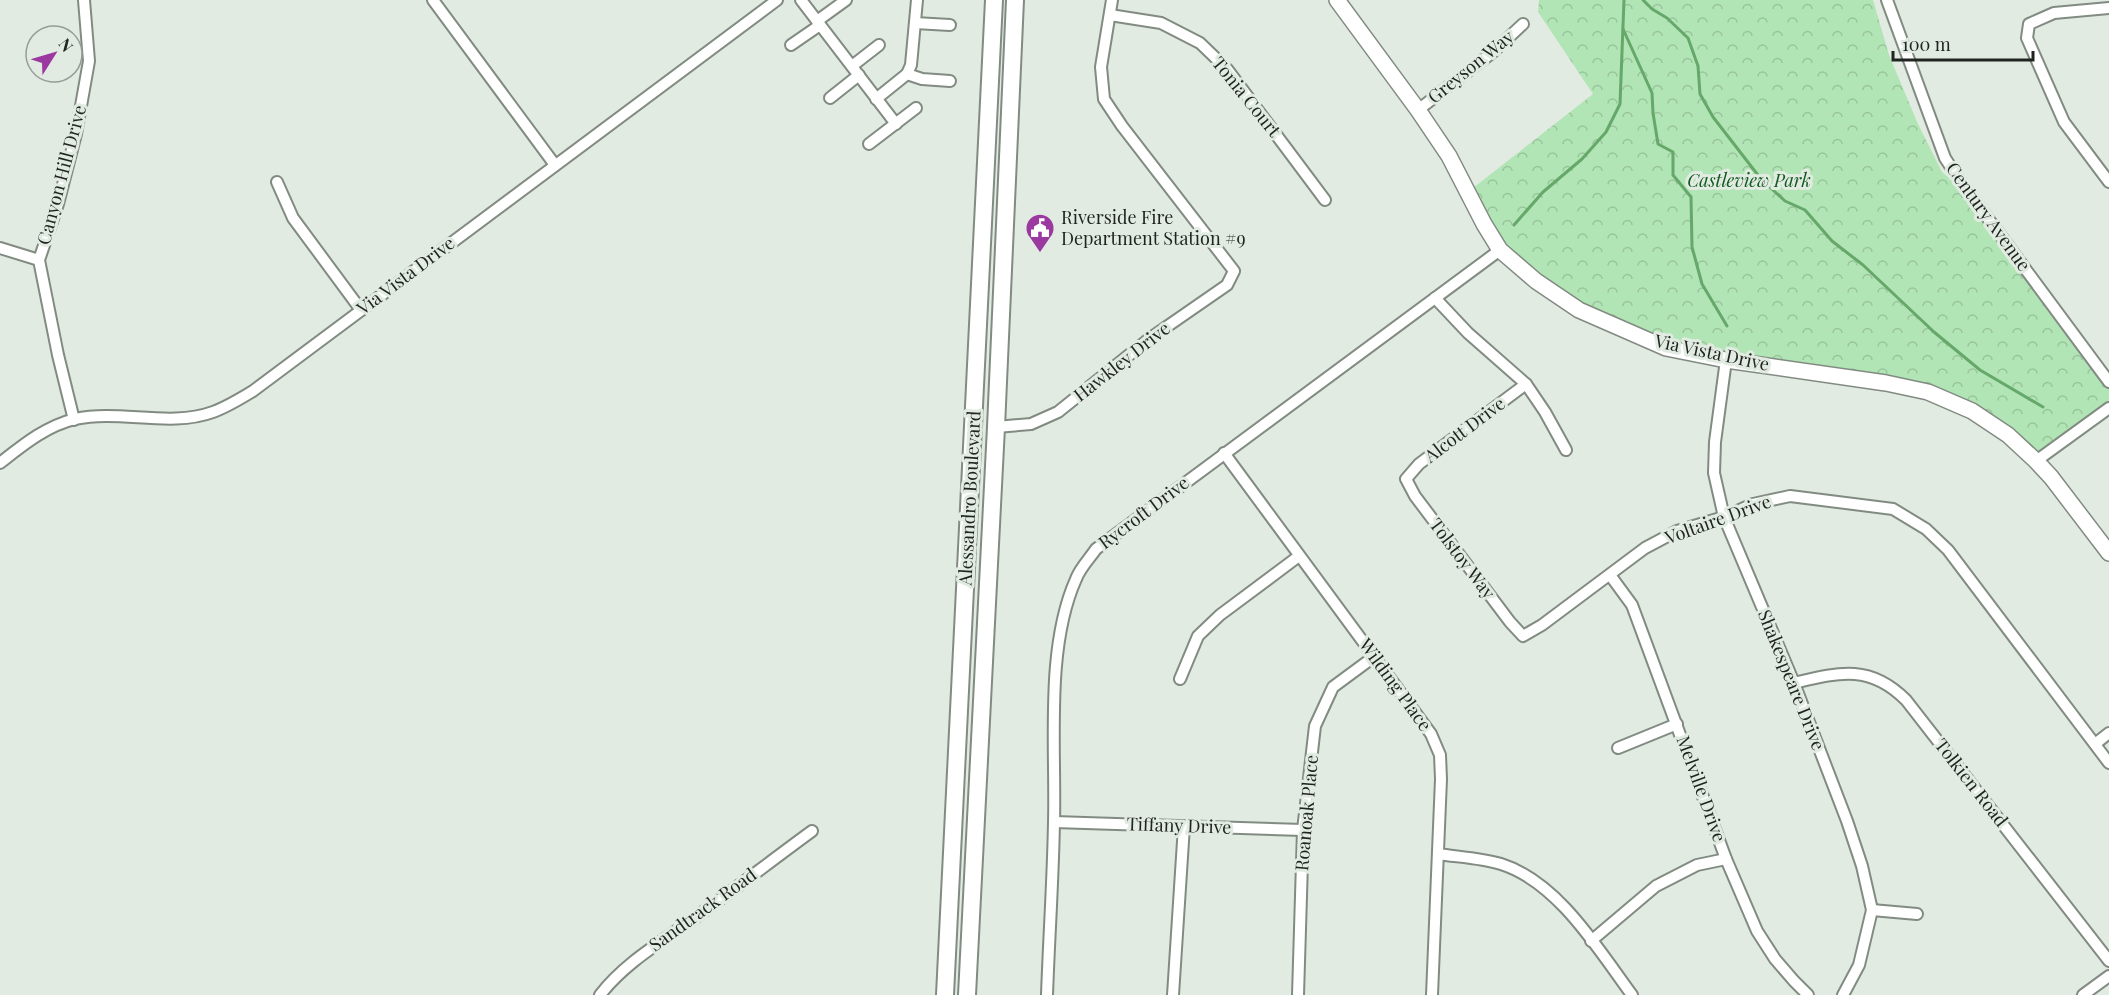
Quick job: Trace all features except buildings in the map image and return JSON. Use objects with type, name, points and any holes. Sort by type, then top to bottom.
[{"type":"main road","name":"Alessandro Boulevard","points":[[945,995],[994,0]]},
{"type":"main road","name":"Alessandro Boulevard","points":[[967,995],[1015,0]]},
{"type":"street","name":"Canyon Hill Drive","points":[[74,420],[39,260],[58,204],[76,134],[89,61],[84,0]]},
{"type":"street","points":[[434,0],[555,165]]},
{"type":"street","name":"Via Vista Drive","points":[[0,463],[50,428],[74,420],[98,416],[186,418],[211,413],[233,404],[777,0]]},
{"type":"street","points":[[801,0],[896,124]]},
{"type":"street","points":[[791,45],[846,0]]},
{"type":"street","points":[[876,99],[906,74],[912,58],[916,0]]},
{"type":"street","points":[[1110,15],[1112,0]]},
{"type":"street","name":"Via Vista Drive","points":[[1337,0],[1449,156],[1500,250],[1536,281],[1579,310],[1666,348],[1726,360],[1886,382],[1928,392],[1972,411],[2008,435],[2036,461],[2051,477],[2109,553]]},
{"type":"street","name":"Century Avenue","points":[[1887,0],[1945,158],[2109,382]]},
{"type":"street","points":[[2109,8],[2054,13],[2029,24],[2027,38],[2064,122],[2109,182]]},
{"type":"street","name":"Hawkley Drive","points":[[996,427],[1031,424],[1058,412],[1149,339],[1227,285],[1233,271],[1122,126],[1104,99],[1101,67],[1110,15]]},
{"type":"street","name":"Tonia Court","points":[[1110,15],[1161,23],[1200,43],[1227,69],[1325,200]]},
{"type":"street","points":[[915,23],[950,25]]},
{"type":"street","name":"Greyson Way","points":[[1418,110],[1493,52],[1523,24]]},
{"type":"street","points":[[852,66],[879,45]]},
{"type":"street","points":[[906,74],[922,80],[950,81]]},
{"type":"street","points":[[830,98],[859,75]]},
{"type":"street","points":[[869,144],[916,108]]},
{"type":"street","points":[[277,182],[293,218],[361,310]]},
{"type":"street","points":[[0,248],[39,260]]},
{"type":"street","name":"Rycroft Drive","points":[[1047,995],[1054,822],[1055,702],[1059,648],[1065,611],[1076,577],[1096,549],[1500,250]]},
{"type":"street","points":[[1435,298],[1468,333],[1526,384],[1566,450]]},
{"type":"street","name":"Shakespeare Drive","points":[[1726,360],[1715,442],[1714,473],[1724,517],[1794,682],[1847,821],[1862,866],[1872,910],[1859,965],[1844,995]]},
{"type":"street","name":"Alcott Drive","points":[[1406,479],[1419,464],[1526,384]]},
{"type":"street","points":[[2036,461],[2109,408]]},
{"type":"street","name":"Wilding Place","points":[[1224,453],[1431,734],[1440,755],[1432,995]]},
{"type":"street","name":"Tolstoy Way","points":[[1406,479],[1414,496],[1523,636]]},
{"type":"street","name":"Voltaire Drive","points":[[1523,636],[1645,548],[1677,531],[1724,517],[1753,504],[1790,496],[1893,509],[1926,529],[1948,550],[2109,763]]},
{"type":"street","points":[[1180,679],[1198,636],[1220,615],[1299,556]]},
{"type":"street","name":"Melville Drive","points":[[1610,574],[1632,605],[1726,859],[1757,931],[1775,959],[1808,995]]},
{"type":"street","name":"Roanoak Place","points":[[1298,995],[1304,830],[1315,726],[1333,687],[1375,656]]},
{"type":"street","name":"Tolkien Road","points":[[1794,682],[1834,673],[1862,675],[1891,685],[1913,709],[2109,961]]},
{"type":"street","points":[[1618,748],[1677,724]]},
{"type":"street","points":[[2095,744],[2109,733]]},
{"type":"street","name":"Tiffany Drive","points":[[1054,822],[1304,830]]},
{"type":"street","points":[[1173,995],[1184,826]]},
{"type":"street","name":"Sandtrack Road","points":[[600,995],[609,983],[644,952],[812,831]]},
{"type":"street","points":[[1437,854],[1501,864],[1534,880],[1556,897],[1632,995]]},
{"type":"street","points":[[1591,941],[1656,886],[1697,865],[1726,859]]},
{"type":"street","points":[[1872,910],[1917,914]]},
{"type":"street","points":[[2082,995],[2109,976]]},
{"type":"green space","name":"Castleview Park","points":[[1539,0],[1873,0],[1889,55],[1918,124],[1942,172],[1976,200],[2109,378],[2109,413],[2041,466],[1945,398],[1744,362],[1606,326],[1514,258],[1488,221],[1473,188],[1593,94],[1538,12]]},
{"type":"waterway","points":[[1514,225],[1543,192],[1582,159],[1606,132],[1620,104],[1624,0]]},
{"type":"waterway","points":[[1643,0],[1688,38],[1698,66],[1700,94],[1713,117],[1761,179],[1785,201],[1805,210],[1832,241],[1863,265],[1934,332],[1980,370],[2043,407]]},
{"type":"waterway","points":[[1623,29],[1652,93],[1658,144],[1673,152],[1673,175],[1691,197],[1692,247],[1702,284],[1727,326]]},
{"type":"place","name":"Riverside Fire Department Station #9","points":[[1040,254]]}]
